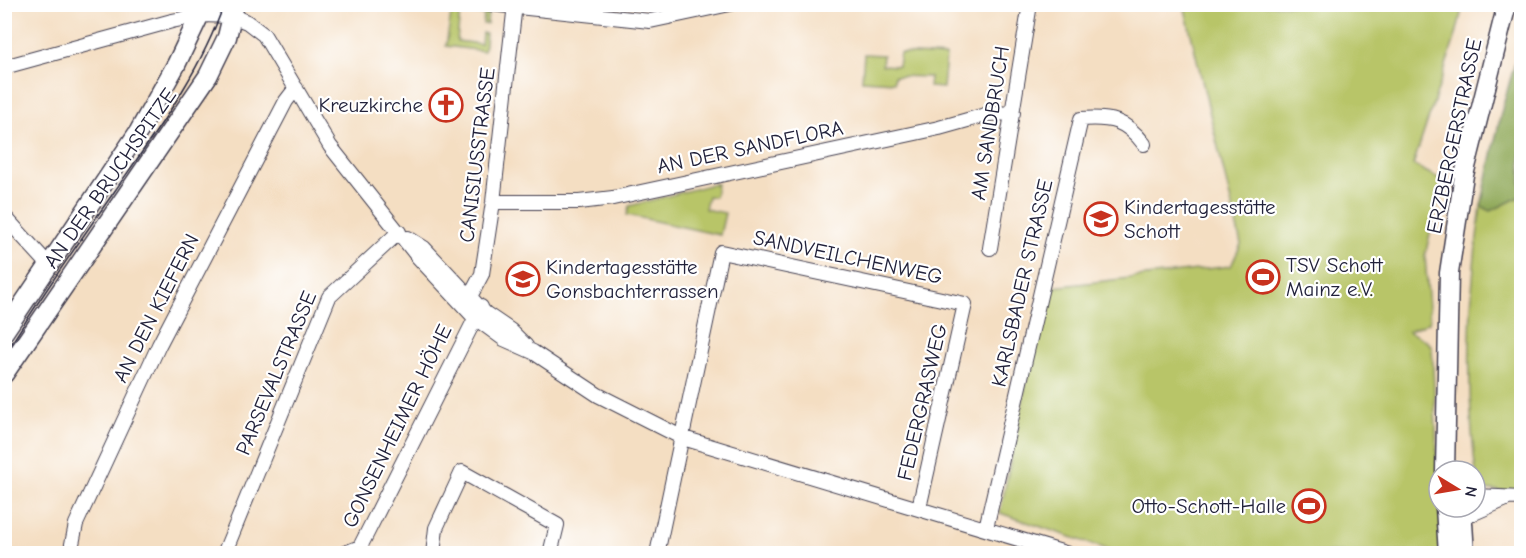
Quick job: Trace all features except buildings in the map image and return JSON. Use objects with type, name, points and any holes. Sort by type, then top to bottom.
[{"type":"main road","name":"ERZBERGERSTRASSE","points":[[1445,459],[1446,335],[1454,239],[1464,176],[1506,4]]},
{"type":"main road","name":"AN DER BRUCHSPITZE","points":[[4,332],[139,131],[189,40],[217,11],[227,37],[207,76],[4,374]]},
{"type":"main road","name":"ERZBERGERSTRASSE","points":[[1447,421],[1455,459]]},
{"type":"main road","points":[[1448,554],[1453,519]]},
{"type":"main road","points":[[1456,519],[1465,554]]},
{"type":"street","points":[[490,4],[650,21],[730,4]]},
{"type":"street","name":"AM SANDBRUCH","points":[[990,248],[1030,4]]},
{"type":"street","name":"CANISIUSSTRASSE","points":[[473,306],[482,274],[493,202],[515,6]]},
{"type":"street","points":[[4,67],[217,11],[260,30],[330,146],[417,257],[473,306],[504,339],[533,352],[598,395],[683,438],[1068,554]]},
{"type":"street","name":"AN DEN KIEFERN","points":[[70,554],[76,524],[159,345],[286,101],[296,88]]},
{"type":"street","name":"AN DER SANDFLORA","points":[[493,202],[579,202],[613,198],[939,128],[988,114],[1013,113]]},
{"type":"street","name":"KARLSBADER STRASSE","points":[[986,528],[1081,119],[1107,117],[1133,130],[1144,144]]},
{"type":"street","points":[[4,216],[48,264]]},
{"type":"street","name":"PARSEVALSTRASSE","points":[[224,554],[329,297],[399,232]]},
{"type":"street","name":"SANDVEILCHENWEG","points":[[683,438],[722,252],[965,304]]},
{"type":"street","name":"FEDERGRASWEG","points":[[919,508],[965,304]]},
{"type":"street","name":"GONSENHEIMER HÖHE","points":[[343,554],[360,547],[473,306]]},
{"type":"street","points":[[657,554],[683,438]]},
{"type":"street","points":[[433,554],[436,528],[462,472],[557,525],[550,554]]},
{"type":"street","points":[[1487,497],[1521,498]]},
{"type":"street","points":[[1487,507],[1506,499]]},
{"type":"green space","name":"TSV Schott Mainz e.V.","points":[[1184,5],[1463,5],[1456,35],[1413,165],[1442,180],[1425,256],[1430,322],[1408,331],[1427,341],[1432,347],[1437,459],[1427,459],[1427,519],[1440,519],[1442,553],[1118,553],[1000,513],[1045,288],[1231,266],[1241,244]]},
{"type":"green space","points":[[452,8],[488,13],[487,24],[483,24],[484,15],[460,12],[457,41],[481,44],[482,33],[486,34],[484,51],[446,46]]},
{"type":"green space","points":[[1521,41],[1521,196],[1491,211],[1481,206],[1501,113]]},
{"type":"green space","points":[[900,53],[946,56],[943,88],[929,87],[930,77],[894,76],[894,82],[862,80],[864,54],[883,55],[882,65],[898,66]]},
{"type":"green space","points":[[717,183],[715,197],[708,196],[705,209],[725,213],[720,235],[627,215],[629,206]]},
{"type":"green space","points":[[1521,196],[1521,492],[1487,490],[1487,459],[1474,459],[1474,455],[1470,383],[1473,275],[1481,206],[1491,211]]},
{"type":"tram line","points":[[4,355],[175,102],[202,55],[224,4]]},
{"type":"place","name":"Kreuzkirche","points":[[446,105]]},
{"type":"place","name":"Kindertagesstätte Schott","points":[[1101,219]]},
{"type":"place","name":"TSV Schott Mainz e.V.","points":[[1263,277]]},
{"type":"place","name":"Kindertagesstätte Gonsbachterrassen","points":[[523,279]]},
{"type":"place","name":"Otto-Schott-Halle","points":[[1309,506]]}]
